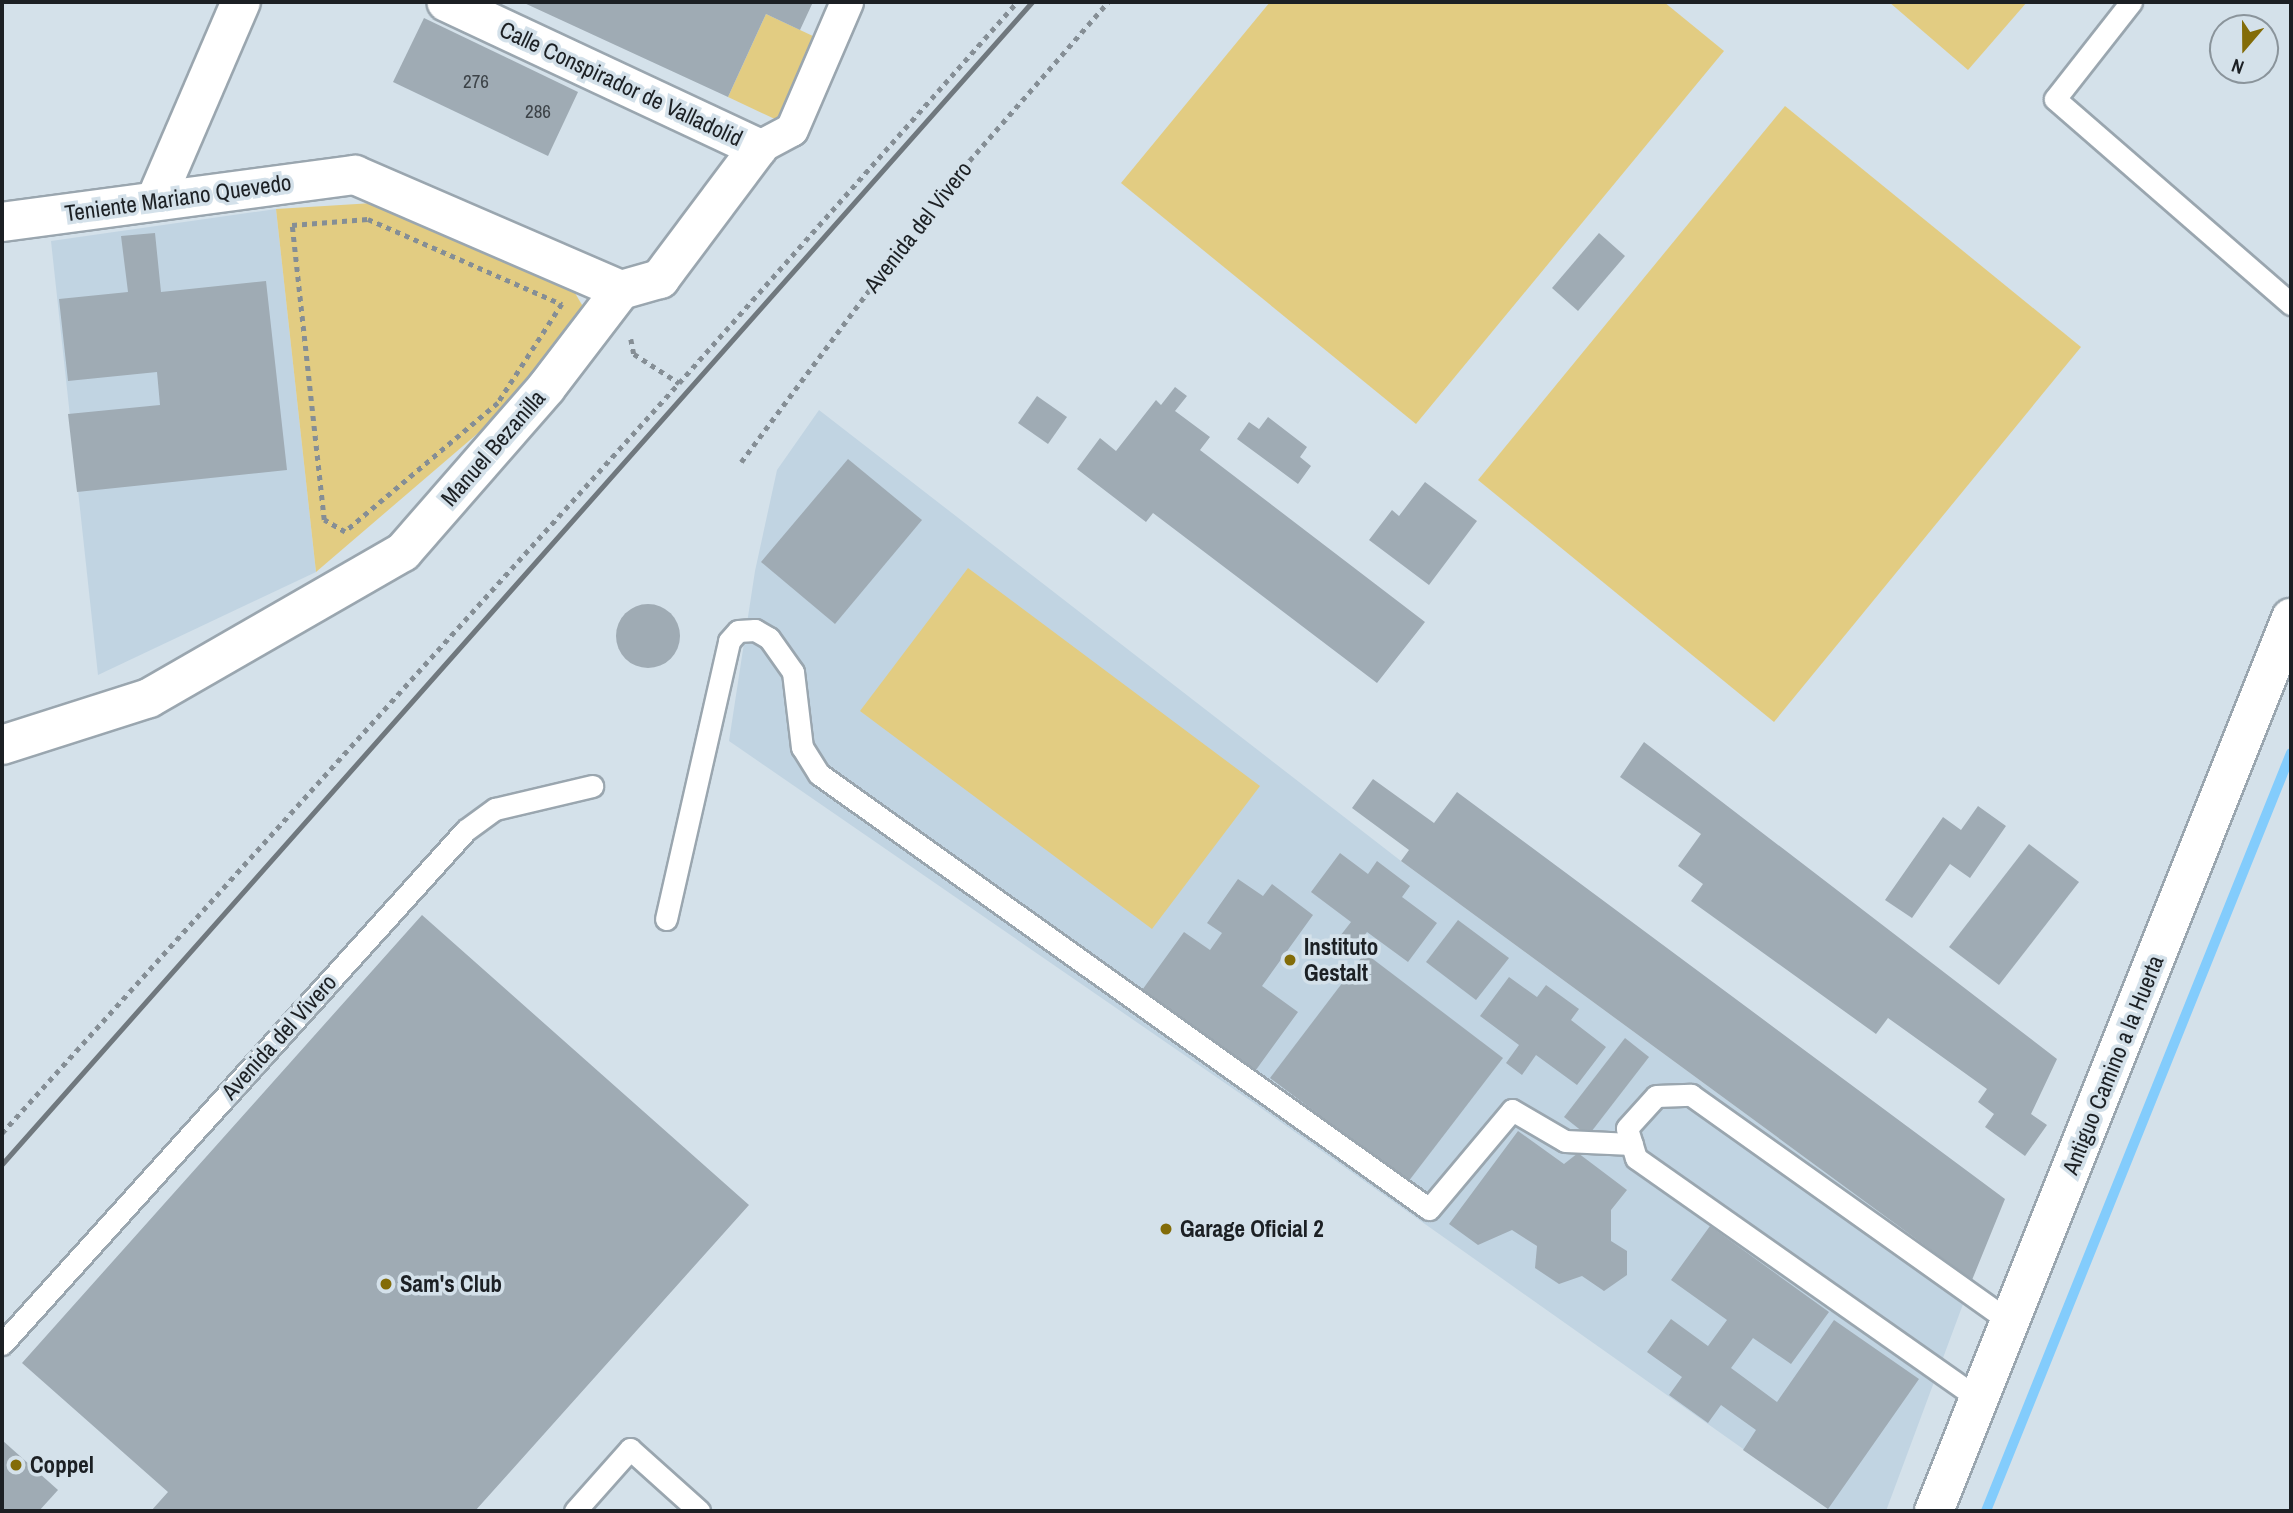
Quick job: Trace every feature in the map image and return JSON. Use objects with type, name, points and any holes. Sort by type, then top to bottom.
[{"type":"street","points":[[156,199],[241,2]]},
{"type":"street","name":"Calle Conspirador de Valladolid","points":[[447,2],[758,148]]},
{"type":"street","points":[[621,291],[660,279],[758,148],[792,130],[847,2]]},
{"type":"street","name":"Teniente Mariano Quevedo","points":[[2,222],[156,199],[355,175],[621,291]]},
{"type":"street","name":"Manuel Bezanilla","points":[[2,745],[149,698],[403,552],[545,388],[621,291]]},
{"type":"street","name":"Antiguo Camino a la Huerta","points":[[1934,1511],[2291,618]]},
{"type":"lane","points":[[2131,2],[2055,99],[2291,304]]},
{"type":"lane","points":[[666,919],[729,641],[738,631],[755,630],[769,638],[793,672],[802,747],[819,774],[1429,1209],[1512,1110],[1565,1141],[1632,1144]]},
{"type":"lane","name":"Avenida del Vivero","points":[[2,1344],[466,830],[495,809],[592,786]]},
{"type":"lane","points":[[1979,1399],[1636,1158],[1627,1128],[1656,1096],[1692,1095],[2010,1322]]},
{"type":"lane","points":[[575,1511],[630,1449],[697,1511]]},
{"type":"path","points":[[2,1133],[679,383],[1017,2]]},
{"type":"path","name":"Avenida del Vivero","points":[[741,462],[943,191],[1108,2]]},
{"type":"path","points":[[368,219],[562,304],[557,316],[498,403],[345,532],[324,520],[292,225],[368,219]]},
{"type":"path","points":[[621,291],[634,354],[679,383]]},
{"type":"shaded area","points":[[1270,2],[1664,2],[1724,51],[1416,424],[1121,183]]},
{"type":"shaded area","points":[[1889,2],[2027,2],[1968,70]]},
{"type":"shaded area","points":[[766,14],[815,37],[777,120],[728,97]]},
{"type":"shaded area","points":[[1785,106],[2081,347],[1774,722],[1478,480]]},
{"type":"shaded area","points":[[373,203],[575,293],[585,310],[498,416],[316,572],[276,209]]},
{"type":"shaded area","points":[[276,209],[316,572],[98,675],[51,241]]},
{"type":"shaded area","name":"Instituto Gestalt","points":[[819,410],[1401,861],[1972,1280],[1886,1511],[1831,1511],[1251,1101],[729,741],[755,571],[777,470]]},
{"type":"shaded area","points":[[968,568],[1260,786],[1152,929],[860,711]]},
{"type":"building","points":[[522,2],[813,2],[800,30],[766,14],[728,97]]},
{"type":"building","points":[[424,18],[578,92],[548,156],[393,82]]},
{"type":"building","points":[[155,233],[161,292],[266,281],[287,470],[77,492],[68,414],[160,405],[157,372],[68,381],[59,299],[128,292],[121,236]]},
{"type":"building","points":[[1599,233],[1625,256],[1578,311],[1552,288]]},
{"type":"building","points":[[1175,387],[1187,396],[1175,411],[1210,437],[1200,450],[1425,622],[1377,683],[1153,513],[1146,522],[1077,469],[1100,438],[1116,451],[1156,400],[1161,405]]},
{"type":"building","points":[[1037,396],[1067,417],[1048,444],[1018,423]]},
{"type":"building","points":[[1268,417],[1307,447],[1300,457],[1311,466],[1298,484],[1237,439],[1249,422],[1259,429]]},
{"type":"building","points":[[848,459],[922,520],[835,624],[761,562]]},
{"type":"building","points":[[1425,482],[1477,521],[1429,585],[1369,540],[1392,510],[1399,516]]},
{"type":"building","points":[[642,604],[654,604],[671,613],[678,624],[678,648],[671,659],[654,668],[642,668],[630,663],[621,654],[616,642],[616,630],[621,618],[630,609]]},
{"type":"building","points":[[1644,742],[2057,1059],[2031,1114],[2047,1125],[2025,1156],[1985,1127],[1994,1114],[1978,1102],[1987,1089],[1888,1018],[1876,1034],[1691,901],[1703,884],[1678,866],[1701,834],[1620,777]]},
{"type":"building","points":[[1373,779],[1434,823],[1457,792],[2005,1199],[1972,1280],[1401,861],[1409,850],[1352,808]]},
{"type":"building","points":[[1978,806],[2006,826],[1970,878],[1950,864],[1912,918],[1885,900],[1943,817],[1961,830]]},
{"type":"building","points":[[2029,844],[2079,882],[1999,985],[1949,947]]},
{"type":"building","points":[[1340,853],[1368,874],[1377,861],[1410,886],[1402,897],[1437,923],[1408,962],[1367,932],[1353,951],[1337,940],[1351,922],[1311,892]]},
{"type":"building","points":[[1238,879],[1263,896],[1272,884],[1313,915],[1262,986],[1298,1012],[1253,1074],[1140,993],[1184,932],[1210,950],[1222,933],[1207,923]]},
{"type":"building","name":"Sam's Club","points":[[422,915],[749,1205],[475,1511],[151,1511],[168,1492],[22,1363]]},
{"type":"building","points":[[1458,920],[1509,958],[1476,1000],[1426,962]]},
{"type":"building","points":[[1365,953],[1503,1058],[1408,1182],[1270,1078]]},
{"type":"building","points":[[1509,977],[1537,997],[1546,985],[1579,1009],[1571,1020],[1606,1047],[1577,1085],[1536,1055],[1522,1075],[1506,1063],[1519,1045],[1480,1016]]},
{"type":"building","points":[[1625,1038],[1649,1057],[1588,1136],[1564,1117]]},
{"type":"building","points":[[1518,1131],[1564,1164],[1578,1153],[1627,1190],[1611,1210],[1611,1241],[1627,1251],[1627,1275],[1604,1291],[1582,1276],[1559,1284],[1535,1268],[1537,1246],[1512,1230],[1478,1245],[1449,1224]]},
{"type":"building","points":[[1710,1226],[1829,1312],[1791,1364],[1753,1338],[1731,1368],[1777,1402],[1834,1320],[1919,1379],[1828,1509],[1743,1450],[1756,1430],[1721,1405],[1708,1423],[1669,1395],[1682,1377],[1647,1352],[1671,1319],[1708,1346],[1727,1320],[1671,1280]]},
{"type":"building","name":"Coppel","points":[[2,1440],[58,1490],[39,1511],[2,1511]]},
{"type":"waterway","points":[[1986,1511],[2291,753]]},
{"type":"railway","points":[[2,1164],[1032,2]]},
{"type":"place","name":"Instituto Gestalt","points":[[1290,960]]},
{"type":"place","name":"Garage Oficial 2","points":[[1166,1229]]},
{"type":"place","name":"Sam's Club","points":[[386,1284]]},
{"type":"place","name":"Coppel","points":[[16,1465]]}]
